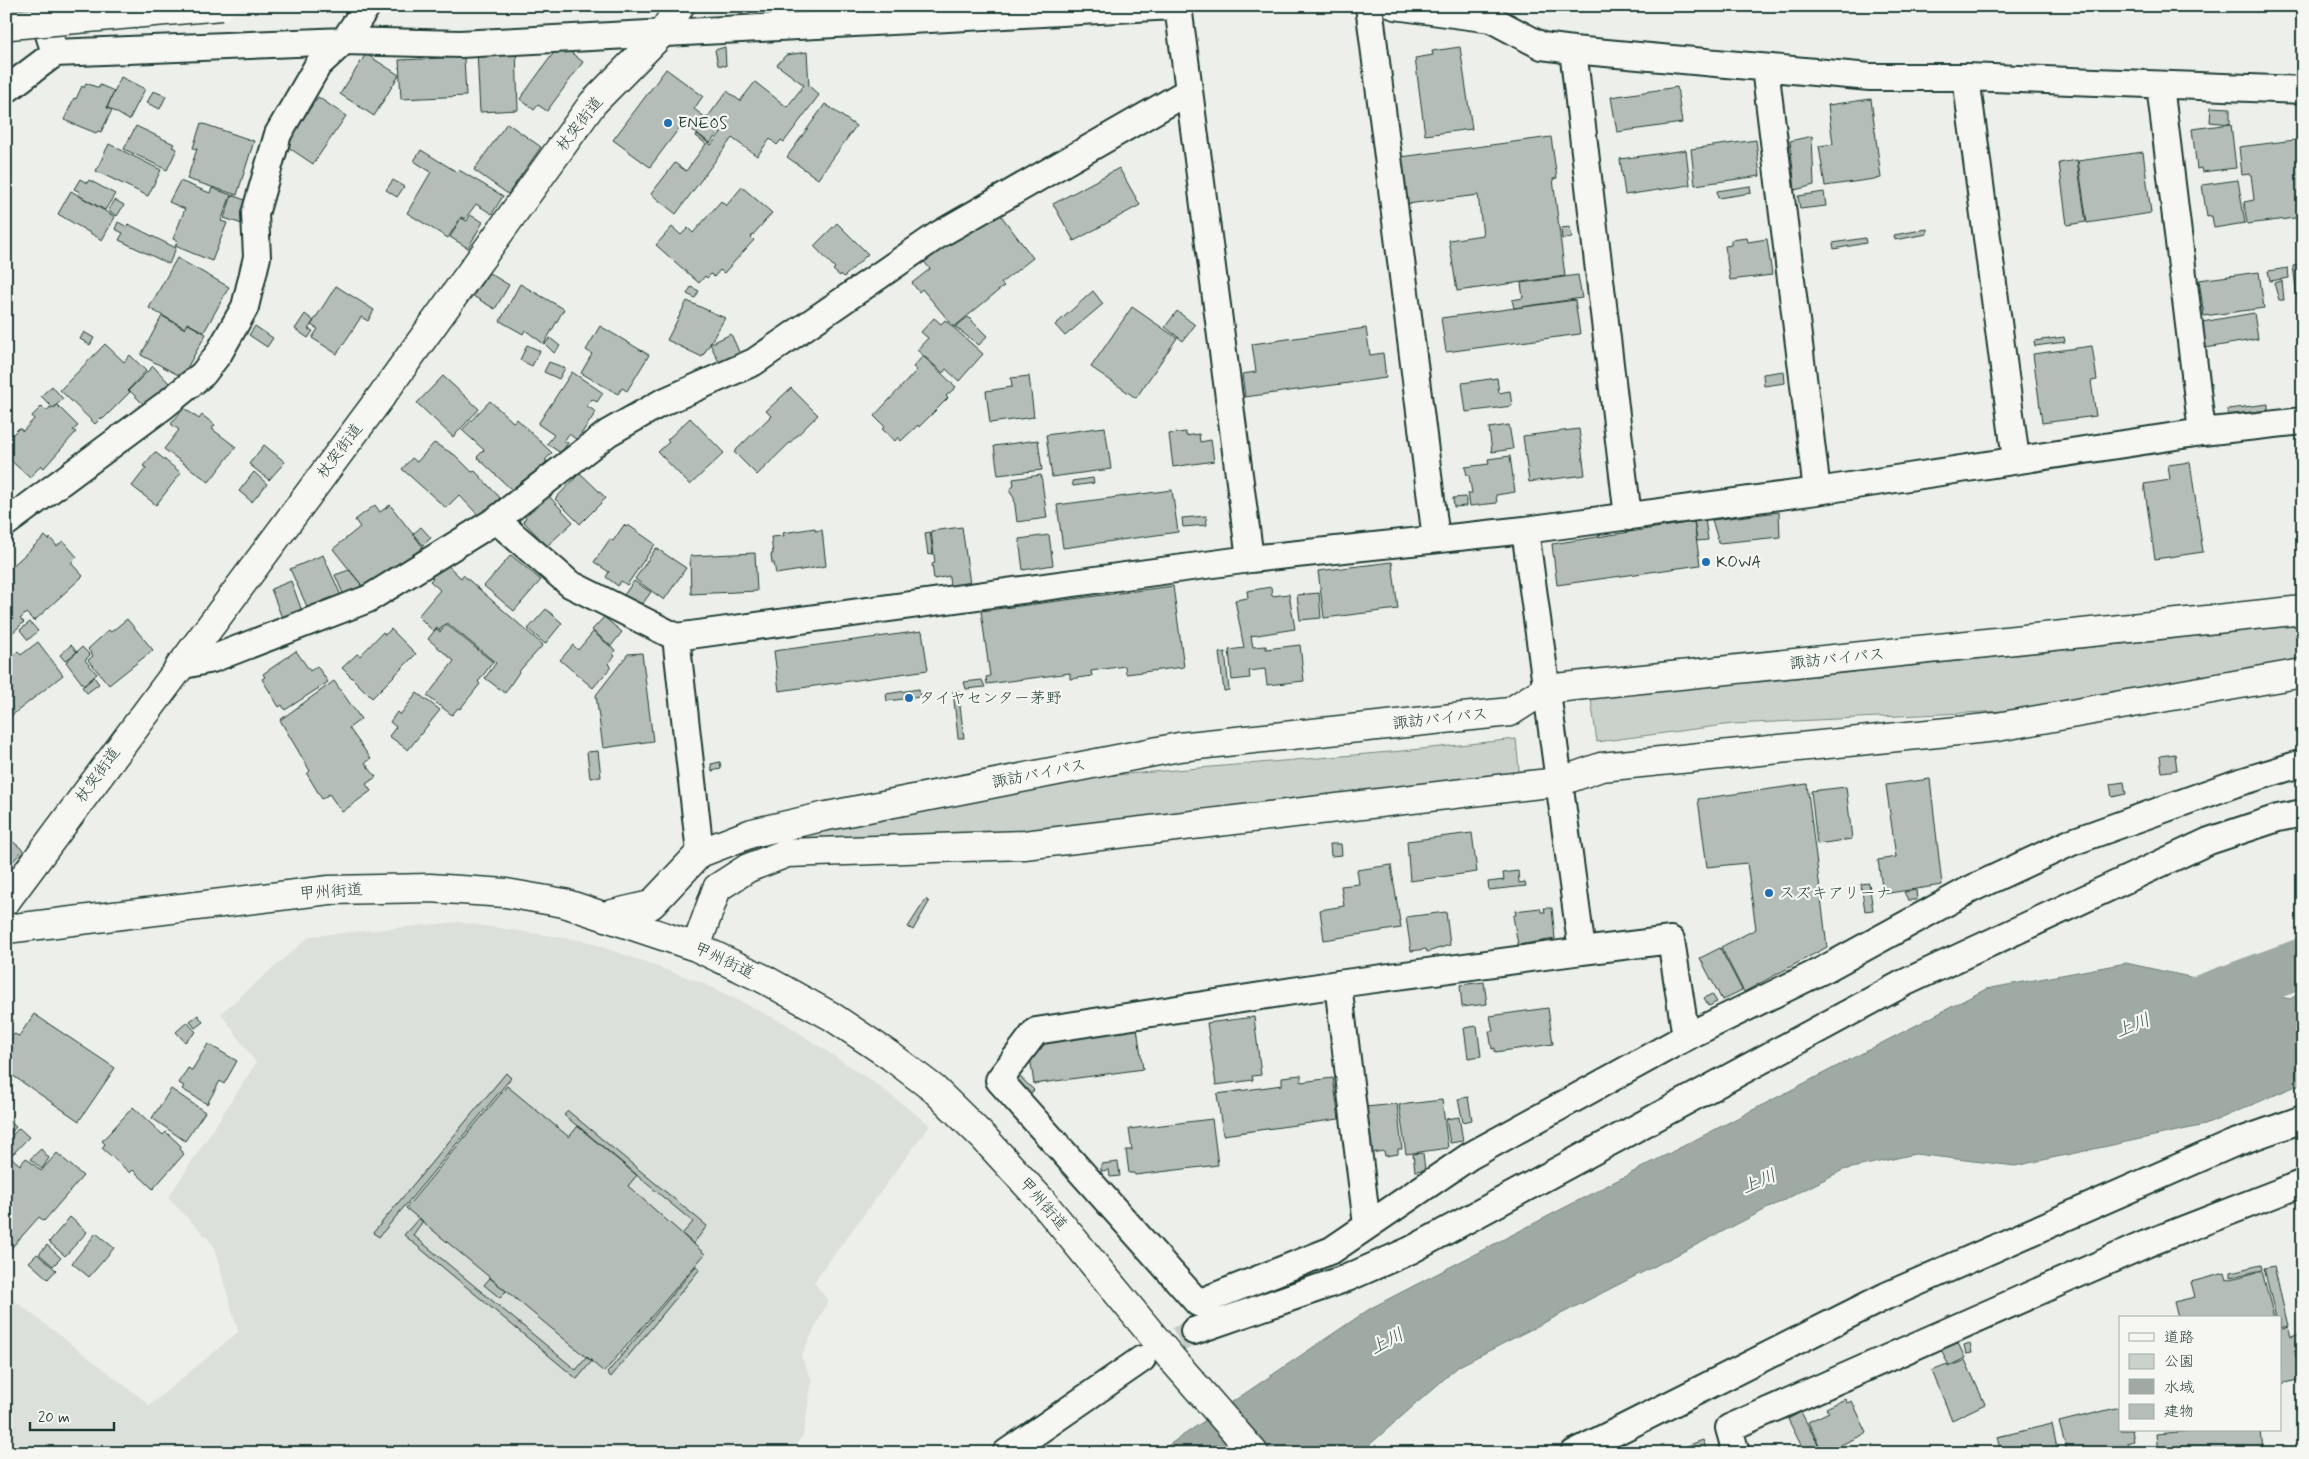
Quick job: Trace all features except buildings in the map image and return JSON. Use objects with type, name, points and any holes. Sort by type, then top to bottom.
[{"type":"main road","points":[[8,25],[221,6]]},
{"type":"main road","name":"杖突街道","points":[[6,900],[380,398],[593,103],[663,32],[680,6]]},
{"type":"main road","name":"諏訪バイパス","points":[[604,916],[651,905],[700,853],[752,833],[822,817],[1179,747],[1510,712],[1546,689],[2303,610]]},
{"type":"main road","points":[[696,947],[717,888],[748,868],[788,853],[1024,845],[1559,782],[1601,767],[1997,727],[2303,673]]},
{"type":"main road","name":"甲州街道","points":[[6,929],[330,890],[430,888],[506,893],[564,903],[696,947],[764,979],[831,1016],[892,1057],[934,1090],[985,1139],[1041,1200],[1172,1358],[1254,1453]]},
{"type":"street","points":[[40,6],[56,53]]},
{"type":"street","points":[[6,523],[204,374],[219,353],[246,306],[256,257],[255,214],[278,134],[318,65],[344,41],[367,6]]},
{"type":"street","points":[[6,90],[56,53],[344,41],[460,44],[1174,6]]},
{"type":"street","points":[[1178,6],[1250,559]]},
{"type":"street","points":[[1369,6],[1436,539]]},
{"type":"street","points":[[1395,6],[1492,12],[1542,46],[1766,68],[1870,77],[1966,77],[2303,90]]},
{"type":"street","points":[[1573,50],[1628,517]]},
{"type":"street","points":[[1766,68],[1817,490]]},
{"type":"street","points":[[1966,77],[2016,460]]},
{"type":"street","points":[[2160,85],[2202,432]]},
{"type":"street","points":[[179,666],[212,658],[368,599],[496,520],[608,432],[661,403],[754,362],[938,234],[1189,91]]},
{"type":"street","points":[[496,520],[570,584],[676,636],[1250,559],[1525,530],[1628,517],[2202,432],[2303,421]]},
{"type":"street","points":[[1525,530],[1582,951]]},
{"type":"street","points":[[676,636],[700,853]]},
{"type":"street","points":[[1686,1037],[1671,940],[1338,984],[1036,1031],[999,1080],[1198,1303],[1332,1250],[1470,1156],[1686,1037],[1824,969],[1972,889],[2072,842],[2234,784],[2303,764]]},
{"type":"street","points":[[1194,1331],[1346,1278],[1411,1250],[1904,983],[2209,841],[2278,818],[2303,813]]},
{"type":"street","points":[[1338,984],[1367,1225]]},
{"type":"street","points":[[1574,1453],[1886,1296],[2232,1144],[2303,1119]]},
{"type":"street","points":[[1736,1453],[1729,1428],[2146,1244],[2303,1183]]},
{"type":"street","points":[[1006,1453],[1142,1359]]},
{"type":"shaded area","points":[[458,922],[586,941],[703,983],[786,1024],[876,1084],[930,1125],[814,1282],[828,1301],[801,1356],[812,1380],[803,1436],[788,1453],[6,1453],[6,1294],[150,1405],[238,1332],[213,1244],[168,1198],[256,1063],[221,1013],[310,936]]},
{"type":"green space","points":[[2303,625],[2303,658],[2093,697],[2004,711],[1732,724],[1597,742],[1591,699],[1734,682],[1760,682]]},
{"type":"green space","points":[[1516,739],[1520,779],[1031,831],[774,847],[774,835],[1092,777],[1402,751]]},
{"type":"water","points":[[2126,963],[2290,999],[2303,991],[2303,1083],[2205,1125],[2015,1166],[1915,1154],[1843,1170],[1459,1366],[1360,1453],[1157,1453],[1371,1308],[1986,989]]},
{"type":"waterway","name":"上川","points":[[2171,1011],[2303,963]]},
{"type":"tunnel","points":[[1144,1358],[1194,1331]]},
{"type":"place","name":"ENEOS","points":[[668,123]]},
{"type":"place","name":"KOWA","points":[[1706,562]]},
{"type":"place","name":"タイヤセンター茅野","points":[[909,698]]},
{"type":"place","name":"スズキアリーナ","points":[[1769,893]]}]
